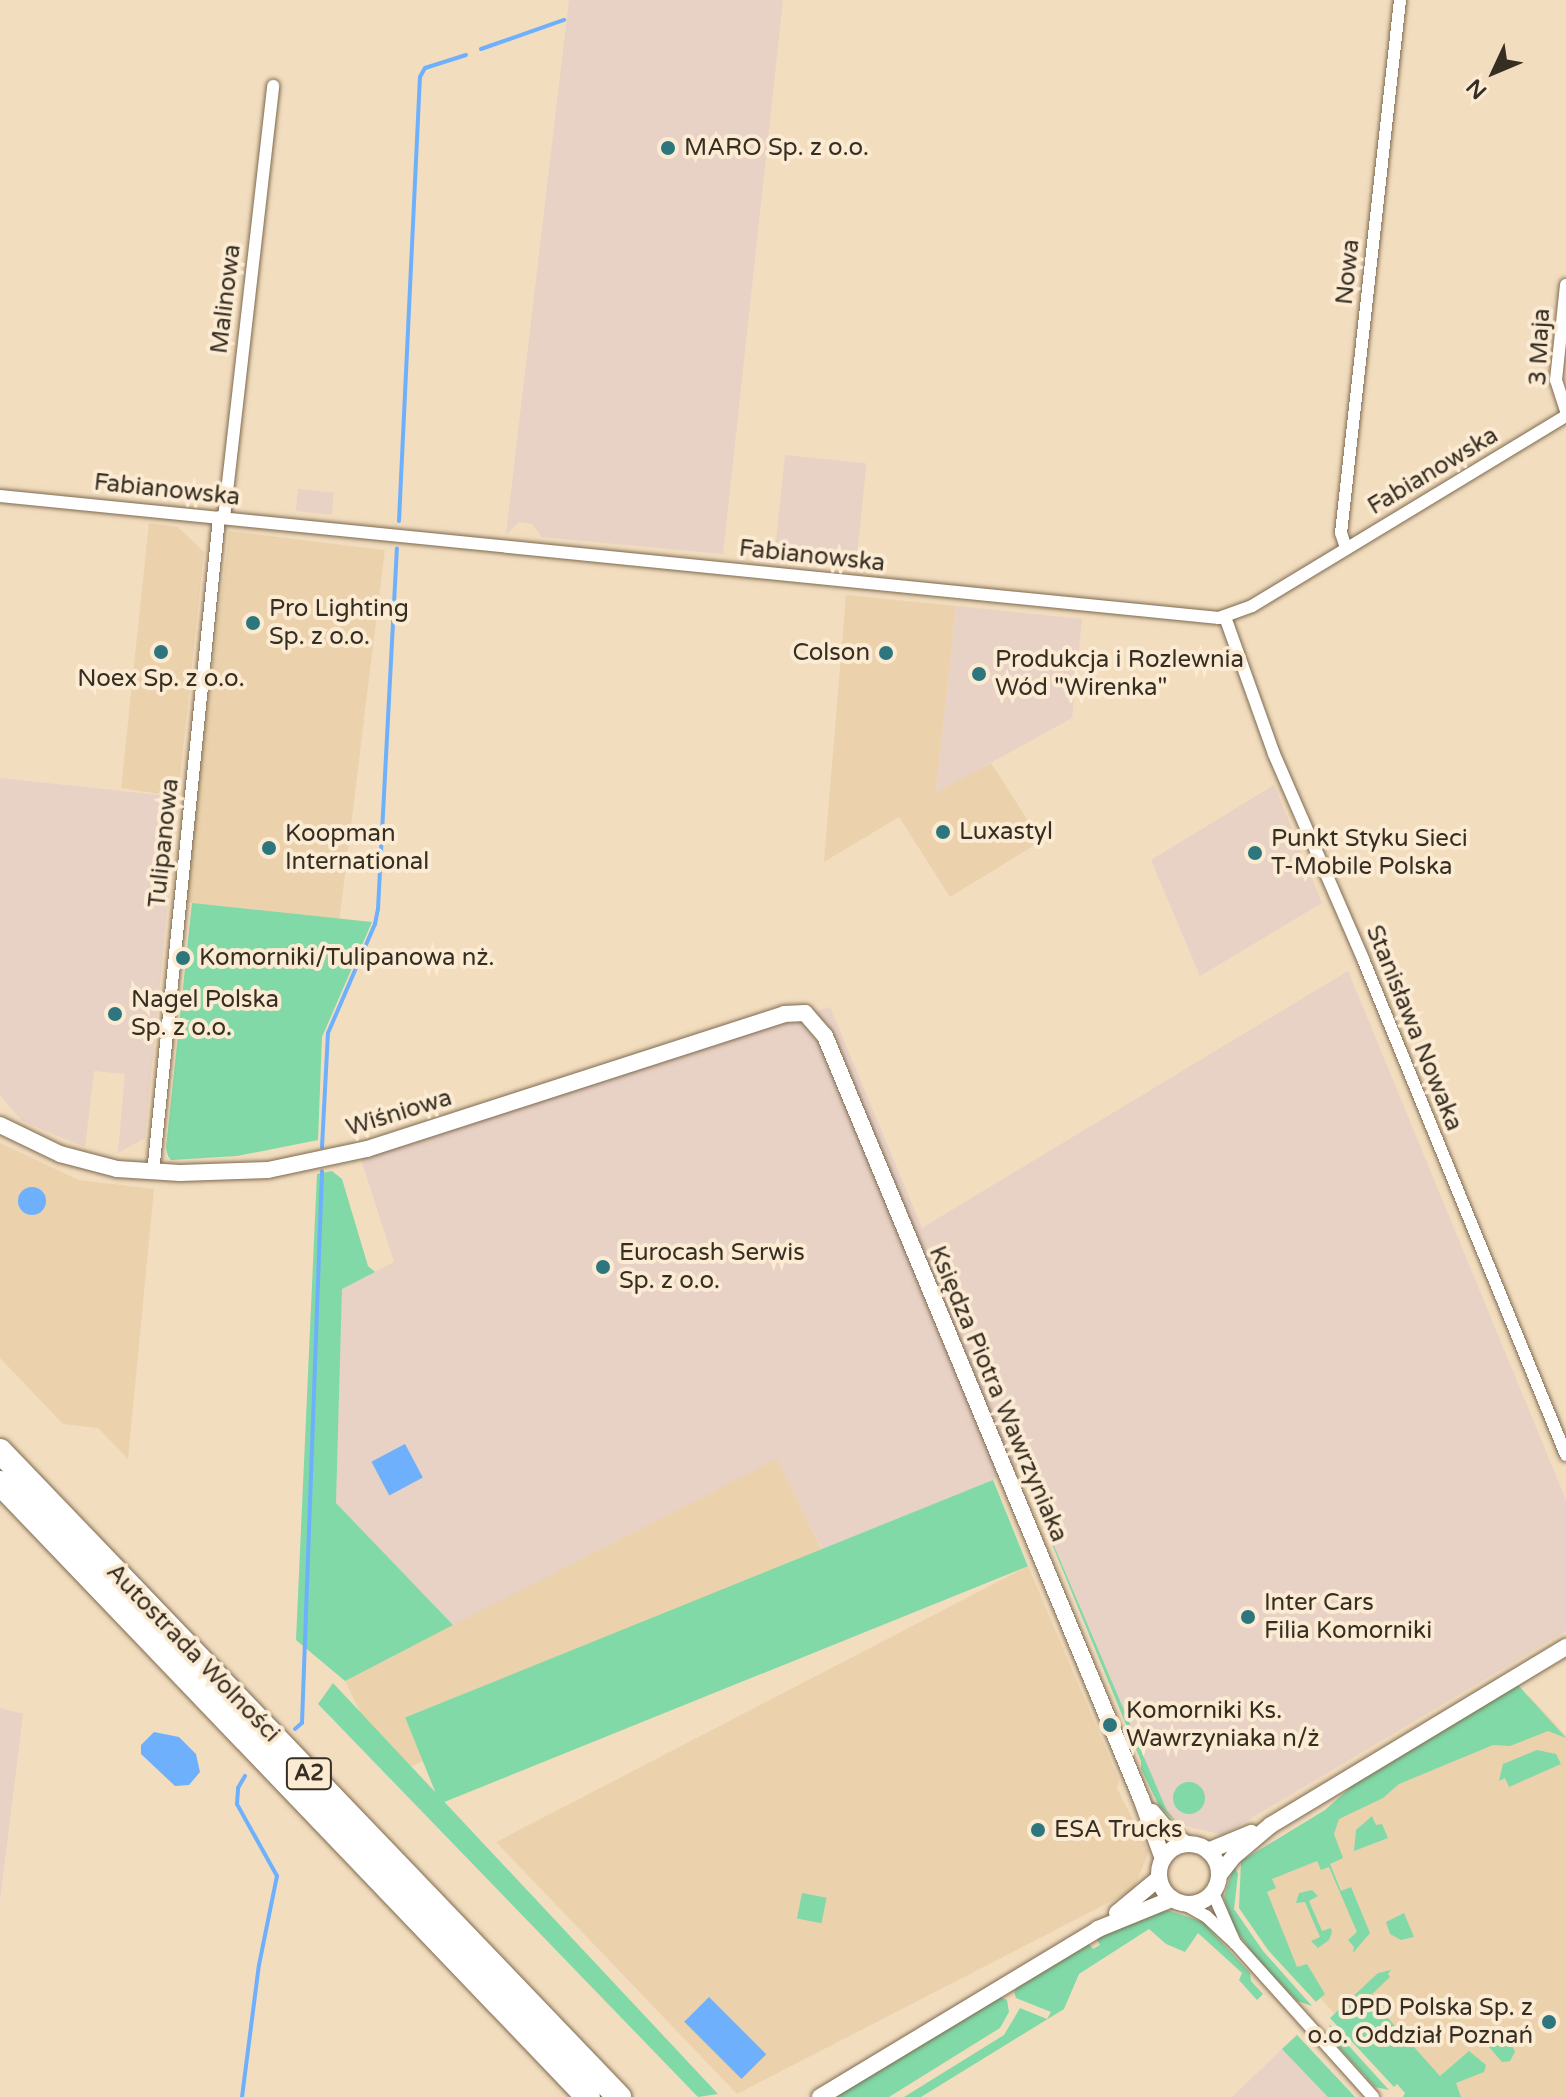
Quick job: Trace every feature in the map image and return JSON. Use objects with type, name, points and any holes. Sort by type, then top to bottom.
[{"type":"highway","name":"Autostrada Wolności","points":[[0,1451],[619,2097]]},
{"type":"highway","name":"Autostrada Wolności","points":[[0,1483],[588,2097]]},
{"type":"street","name":"Nowa","points":[[1346,548],[1341,533],[1400,0]]},
{"type":"street","name":"Malinowa","points":[[222,517],[273,86]]},
{"type":"street","name":"3 Maja","points":[[1566,285],[1556,380],[1566,413]]},
{"type":"street","name":"Fabianowska","points":[[0,496],[1027,601],[1225,617],[1252,606],[1566,413]]},
{"type":"street","name":"Tulipanowa","points":[[153,1173],[222,517]]},
{"type":"street","name":"Stanisława Nowaka","points":[[1225,617],[1274,754],[1363,959],[1566,1455]]},
{"type":"street","name":"Wiśniowa","points":[[0,1125],[72,1158],[153,1173],[268,1170],[332,1158],[784,1014],[805,1013]]},
{"type":"street","name":"Księdza Piotra Wawrzyniaka","points":[[805,1013],[825,1036],[1141,1798],[1163,1859]]},
{"type":"street","points":[[1208,1851],[1271,1825],[1566,1647]]},
{"type":"street","name":"Księdza Piotra Wawrzyniaka","points":[[1141,1798],[1167,1830],[1186,1844]]},
{"type":"street","points":[[1098,1929],[1179,1902],[1201,1902],[1213,1893],[1219,1875],[1234,1856],[1271,1825]]},
{"type":"street","points":[[820,2097],[1098,1929],[1159,1878],[1163,1859],[1169,1851],[1186,1844],[1208,1851],[1218,1865],[1219,1875]]},
{"type":"street","points":[[1159,1878],[1179,1902],[1206,1916],[1235,1943],[1373,2097]]},
{"type":"street","points":[[1213,1893],[1235,1943]]},
{"type":"shaded area","points":[[569,0],[783,0],[723,554],[542,537],[532,524],[519,522],[506,534]]},
{"type":"shaded area","points":[[785,455],[867,464],[856,568],[774,559]]},
{"type":"shaded area","points":[[298,489],[334,493],[332,515],[296,511]]},
{"type":"shaded area","points":[[149,523],[178,527],[204,552],[178,797],[121,788]]},
{"type":"shaded area","points":[[229,531],[385,550],[339,921],[183,902]]},
{"type":"shaded area","points":[[846,595],[956,606],[936,792],[991,763],[1041,841],[950,897],[899,817],[824,862]]},
{"type":"shaded area","name":"Produkcja i Rozlewnia Wód \"Wirenka\"","points":[[956,606],[1082,619],[1072,718],[936,793]]},
{"type":"shaded area","name":"Nagel Polska Sp. z o.o.","points":[[0,778],[178,797],[145,1138],[118,1153],[125,1074],[94,1071],[85,1147],[22,1121],[0,1095]]},
{"type":"shaded area","points":[[1274,785],[1322,903],[1200,976],[1151,860]]},
{"type":"shaded area","points":[[1348,971],[1566,1500],[1566,1631],[1223,1835],[1178,1824],[1167,1812],[1020,1466],[829,1563],[777,1459],[453,1625],[336,1503],[342,1288],[394,1262],[361,1159],[830,1007],[922,1228]]},
{"type":"shaded area","points":[[0,1143],[79,1180],[154,1189],[128,1459],[98,1428],[63,1424],[0,1358]]},
{"type":"shaded area","points":[[777,1458],[828,1563],[391,1776],[340,1671]]},
{"type":"shaded area","points":[[1028,1566],[1119,1780],[1117,1788],[1149,1852],[1133,1890],[737,2094],[496,1842]]},
{"type":"shaded area","points":[[1529,1696],[1566,1735],[1566,2097],[1412,2097],[1282,1957],[1255,1916],[1261,1859]]},
{"type":"shaded area","points":[[0,1708],[23,1714],[0,1900]]},
{"type":"shaded area","points":[[1297,2035],[1355,2097],[1232,2097]]},
{"type":"green space","points":[[192,903],[372,922],[322,1037],[318,1140],[237,1156],[171,1160],[168,1156],[166,1148]]},
{"type":"green space","points":[[332,1171],[342,1179],[368,1266],[375,1272],[342,1289],[336,1503],[453,1625],[345,1681],[296,1640],[317,1174]]},
{"type":"green space","points":[[1020,1466],[1167,1811],[1178,1824],[1159,1806],[1141,1769],[1141,1761]]},
{"type":"green space","points":[[993,1480],[1028,1566],[440,1804],[405,1718]]},
{"type":"green space","points":[[333,1683],[718,2094],[698,2097],[318,1704]]},
{"type":"green space","points":[[1518,1685],[1566,1738],[1548,1731],[1510,1746],[1493,1745],[1399,1784],[1383,1798],[1339,1819],[1334,1834],[1343,1858],[1330,1864],[1341,1891],[1351,1887],[1370,1933],[1353,1953],[1354,1947],[1348,1940],[1357,1932],[1329,1867],[1321,1870],[1317,1861],[1272,1879],[1276,1888],[1267,1892],[1297,1967],[1307,1964],[1325,1994],[1316,2002],[1268,1950],[1239,1908],[1241,1861],[1325,1810],[1352,1786]]},
{"type":"green space","points":[[1537,1750],[1556,1754],[1561,1764],[1509,1787],[1505,1778],[1499,1781],[1503,1764]]},
{"type":"green space","points":[[1189,1782],[1200,1787],[1205,1798],[1200,1809],[1189,1814],[1178,1809],[1173,1798],[1178,1787]]},
{"type":"green space","points":[[1372,1816],[1376,1825],[1382,1824],[1388,1838],[1354,1851],[1356,1830]]},
{"type":"green space","points":[[1234,1865],[1238,1874],[1234,1909],[1263,1951],[1312,2006],[1297,2001],[1256,1958],[1233,1926],[1224,1898]]},
{"type":"green space","points":[[1312,1890],[1318,1896],[1309,1901],[1322,1931],[1331,1928],[1332,1932],[1329,1940],[1318,1948],[1311,1941],[1320,1937],[1305,1902],[1296,1903],[1299,1893]]},
{"type":"green space","points":[[802,1893],[827,1898],[822,1923],[797,1919]]},
{"type":"green space","points":[[1167,1910],[1203,1922],[1250,1973],[1251,1981],[1263,1994],[1257,2000],[1239,1980],[1242,1973],[1198,1933],[1185,1952],[1166,1944],[1149,1929],[1079,1974],[1064,2009],[921,2097],[904,2097],[1004,2035],[1020,2008],[1047,2019],[1051,2012],[1016,1998],[1014,1992],[1017,1987],[1088,1943],[1093,1949],[1100,1945],[1096,1938]]},
{"type":"green space","points":[[1404,1913],[1414,1937],[1401,1940],[1390,1934],[1386,1922]]},
{"type":"green space","points":[[1391,1970],[1388,1974],[1390,1977],[1369,1997],[1440,2076],[1469,2051],[1486,2065],[1484,2072],[1456,2083],[1461,2097],[1403,2097],[1405,2093],[1397,2084],[1394,2087],[1330,2018],[1378,1973]]},
{"type":"green space","points":[[1001,1997],[1007,2000],[1009,2012],[1000,2028],[889,2097],[834,2097]]},
{"type":"green space","points":[[1329,2024],[1389,2090],[1375,2087],[1334,2042]]},
{"type":"green space","points":[[1495,2027],[1497,2032],[1505,2030],[1515,2052],[1510,2061],[1502,2062],[1489,2047],[1489,2033]]},
{"type":"green space","points":[[1297,2035],[1355,2097],[1328,2097],[1282,2049]]},
{"type":"water","points":[[32,1187],[42,1191],[46,1201],[42,1211],[32,1215],[22,1211],[18,1201],[22,1191]]},
{"type":"water","points":[[405,1444],[423,1478],[389,1495],[371,1462]]},
{"type":"water","points":[[154,1732],[179,1737],[196,1754],[200,1772],[189,1785],[175,1786],[141,1754],[141,1745]]},
{"type":"water","points":[[709,1997],[766,2054],[742,2079],[684,2022]]},
{"type":"waterway","points":[[481,49],[564,20]]},
{"type":"waterway","points":[[399,521],[420,77],[425,68],[466,55]]},
{"type":"waterway","points":[[322,1147],[328,1033],[375,924],[378,909],[397,548]]},
{"type":"waterway","points":[[295,1729],[302,1723],[322,1171]]},
{"type":"waterway","points":[[242,2097],[259,1965],[277,1876],[237,1804],[238,1788],[245,1776]]},
{"type":"place","name":"MARO Sp. z o.o.","points":[[668,148]]},
{"type":"place","name":"Pro Lighting Sp. z o.o.","points":[[253,623]]},
{"type":"place","name":"Noex Sp. z o.o.","points":[[161,652]]},
{"type":"place","name":"Colson","points":[[886,653]]},
{"type":"place","name":"Produkcja i Rozlewnia Wód \"Wirenka\"","points":[[979,674]]},
{"type":"place","name":"Luxastyl","points":[[943,832]]},
{"type":"place","name":"Koopman International","points":[[269,848]]},
{"type":"place","name":"Punkt Styku Sieci T-Mobile Polska","points":[[1255,853]]},
{"type":"place","name":"Komorniki/Tulipanowa nż.","points":[[183,958]]},
{"type":"place","name":"Nagel Polska Sp. z o.o.","points":[[115,1014]]},
{"type":"place","name":"Eurocash Serwis Sp. z o.o.","points":[[603,1267]]},
{"type":"place","name":"Inter Cars Filia Komorniki","points":[[1248,1617]]},
{"type":"place","name":"Komorniki Ks. Wawrzyniaka n/ż","points":[[1110,1725]]},
{"type":"place","name":"ESA Trucks","points":[[1038,1830]]},
{"type":"place","name":"DPD Polska Sp. z o.o. Oddział Poznań","points":[[1549,2022]]}]
